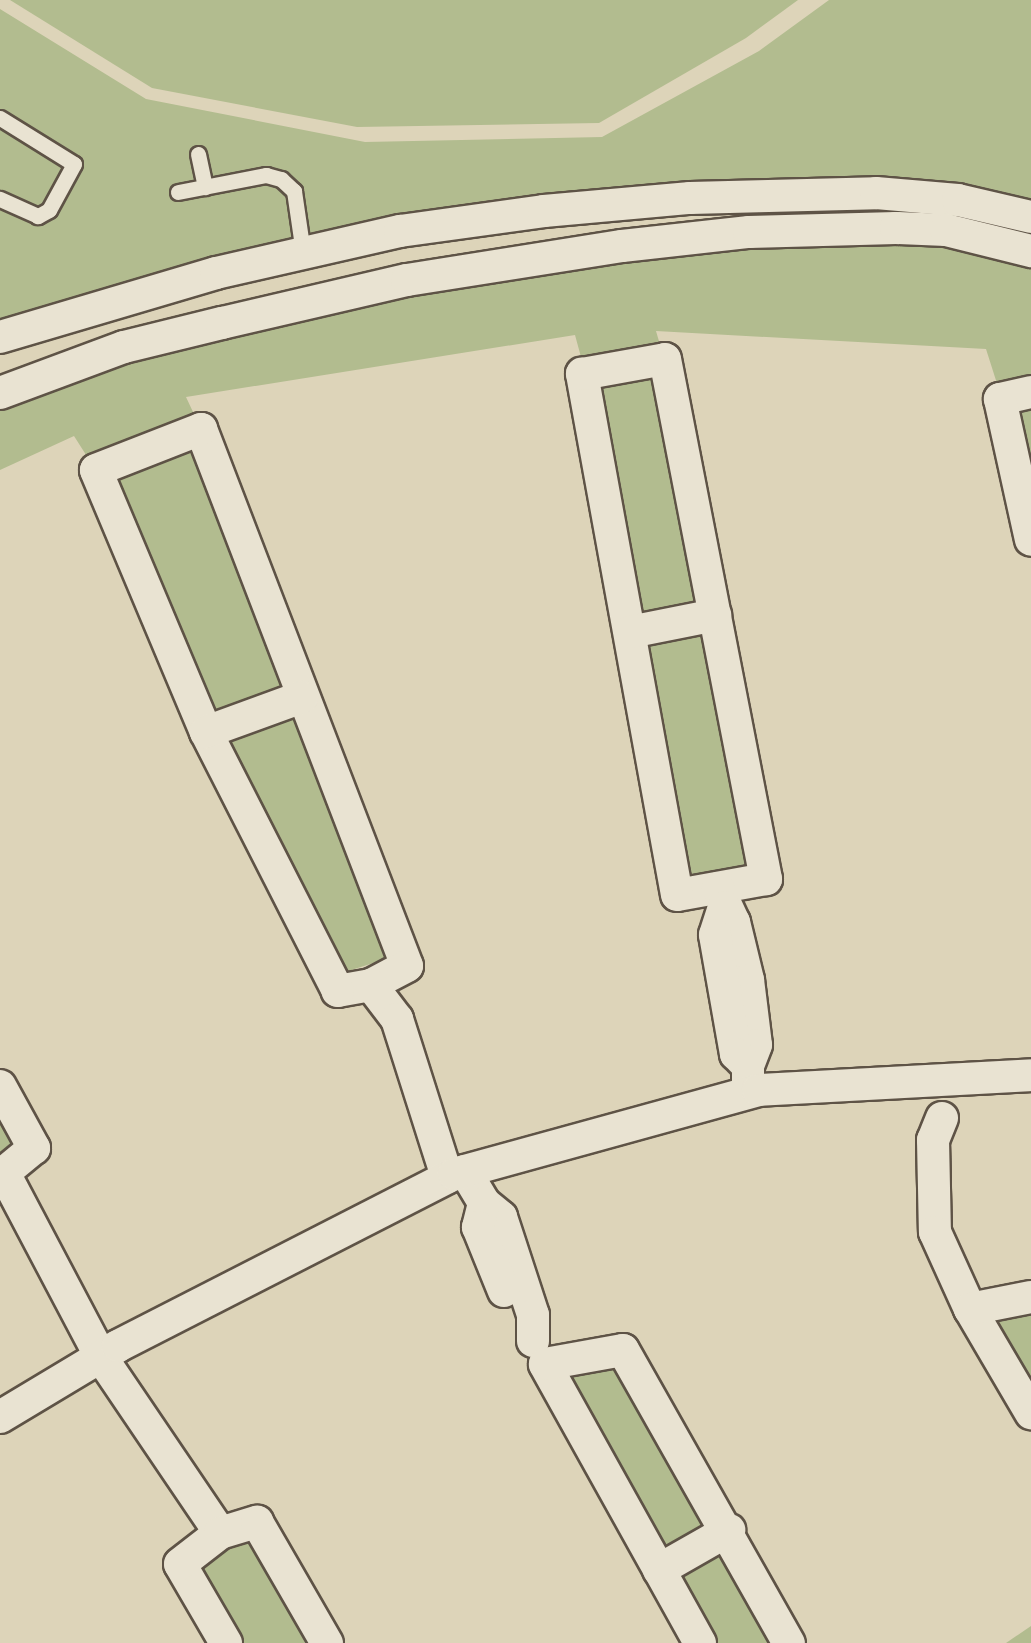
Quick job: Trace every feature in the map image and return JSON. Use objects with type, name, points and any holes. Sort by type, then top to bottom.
[{"type":"street","points":[[0,337],[69,312],[303,253],[400,231],[544,211],[746,197],[876,193],[958,200],[1031,217]]},
{"type":"street","points":[[746,197],[749,232]]},
{"type":"street","points":[[0,393],[124,347],[407,280],[749,232],[946,230],[1031,251]]},
{"type":"street","points":[[665,359],[766,879],[721,897],[677,895],[630,632],[582,374],[665,359]]},
{"type":"street","points":[[1031,392],[1000,399],[1031,540]]},
{"type":"street","points":[[201,429],[302,698],[407,966],[376,993],[338,991],[206,732],[96,470],[201,429]]},
{"type":"street","points":[[630,632],[715,615]]},
{"type":"street","points":[[206,732],[302,698]]},
{"type":"street","points":[[721,897],[715,935],[736,1054],[748,1079]]},
{"type":"street","points":[[376,993],[377,1016],[414,1119],[434,1141],[456,1174],[484,1203],[478,1227],[522,1335],[539,1352],[700,1643]]},
{"type":"street","points":[[0,1417],[101,1357],[456,1174],[748,1079],[1031,1075]]},
{"type":"street","points":[[945,1076],[942,1118],[956,1236],[950,1259],[970,1309],[1031,1413]]},
{"type":"street","points":[[0,1086],[34,1148],[2,1176],[101,1357],[220,1533]]},
{"type":"street","points":[[970,1309],[1031,1297]]},
{"type":"street","points":[[539,1352],[623,1350],[729,1530],[789,1643]]},
{"type":"street","points":[[226,1643],[180,1564],[220,1533],[257,1522],[327,1643]]},
{"type":"street","points":[[659,1570],[729,1530]]},
{"type":"lane","points":[[0,118],[74,164],[49,210],[38,216],[0,199]]},
{"type":"lane","points":[[198,154],[205,187]]},
{"type":"lane","points":[[178,192],[266,176],[281,179],[294,191],[303,253]]},
{"type":"green space","points":[[10,0],[798,0],[746,38],[599,123],[357,127],[152,88]]},
{"type":"green space","points":[[829,0],[1031,0],[1031,211],[960,193],[544,209],[0,334],[0,9],[146,99],[365,142],[602,137],[759,51]]},
{"type":"green space","points":[[941,240],[1031,262],[1031,389],[1000,393],[986,349],[656,331],[663,355],[584,368],[575,335],[186,397],[200,427],[95,469],[74,436],[0,470],[0,397],[310,309],[749,242]]},
{"type":"green space","points":[[659,366],[706,610],[636,623],[592,379]]},
{"type":"green space","points":[[1031,400],[1031,514],[1008,404]]},
{"type":"green space","points":[[196,445],[292,690],[213,714],[114,477]]},
{"type":"green space","points":[[707,627],[757,871],[682,887],[643,640]]},
{"type":"green space","points":[[294,714],[389,958],[342,973],[225,742]]},
{"type":"green space","points":[[0,1106],[22,1144],[0,1160]]},
{"type":"green space","points":[[1031,1305],[1031,1396],[985,1314]]},
{"type":"green space","points":[[617,1364],[716,1526],[662,1558],[560,1374]]},
{"type":"green space","points":[[250,1532],[316,1643],[238,1643],[195,1567]]},
{"type":"green space","points":[[726,1540],[781,1643],[708,1643],[669,1575]]},
{"type":"green space","points":[[1031,1626],[1031,1643],[1006,1643]]}]
